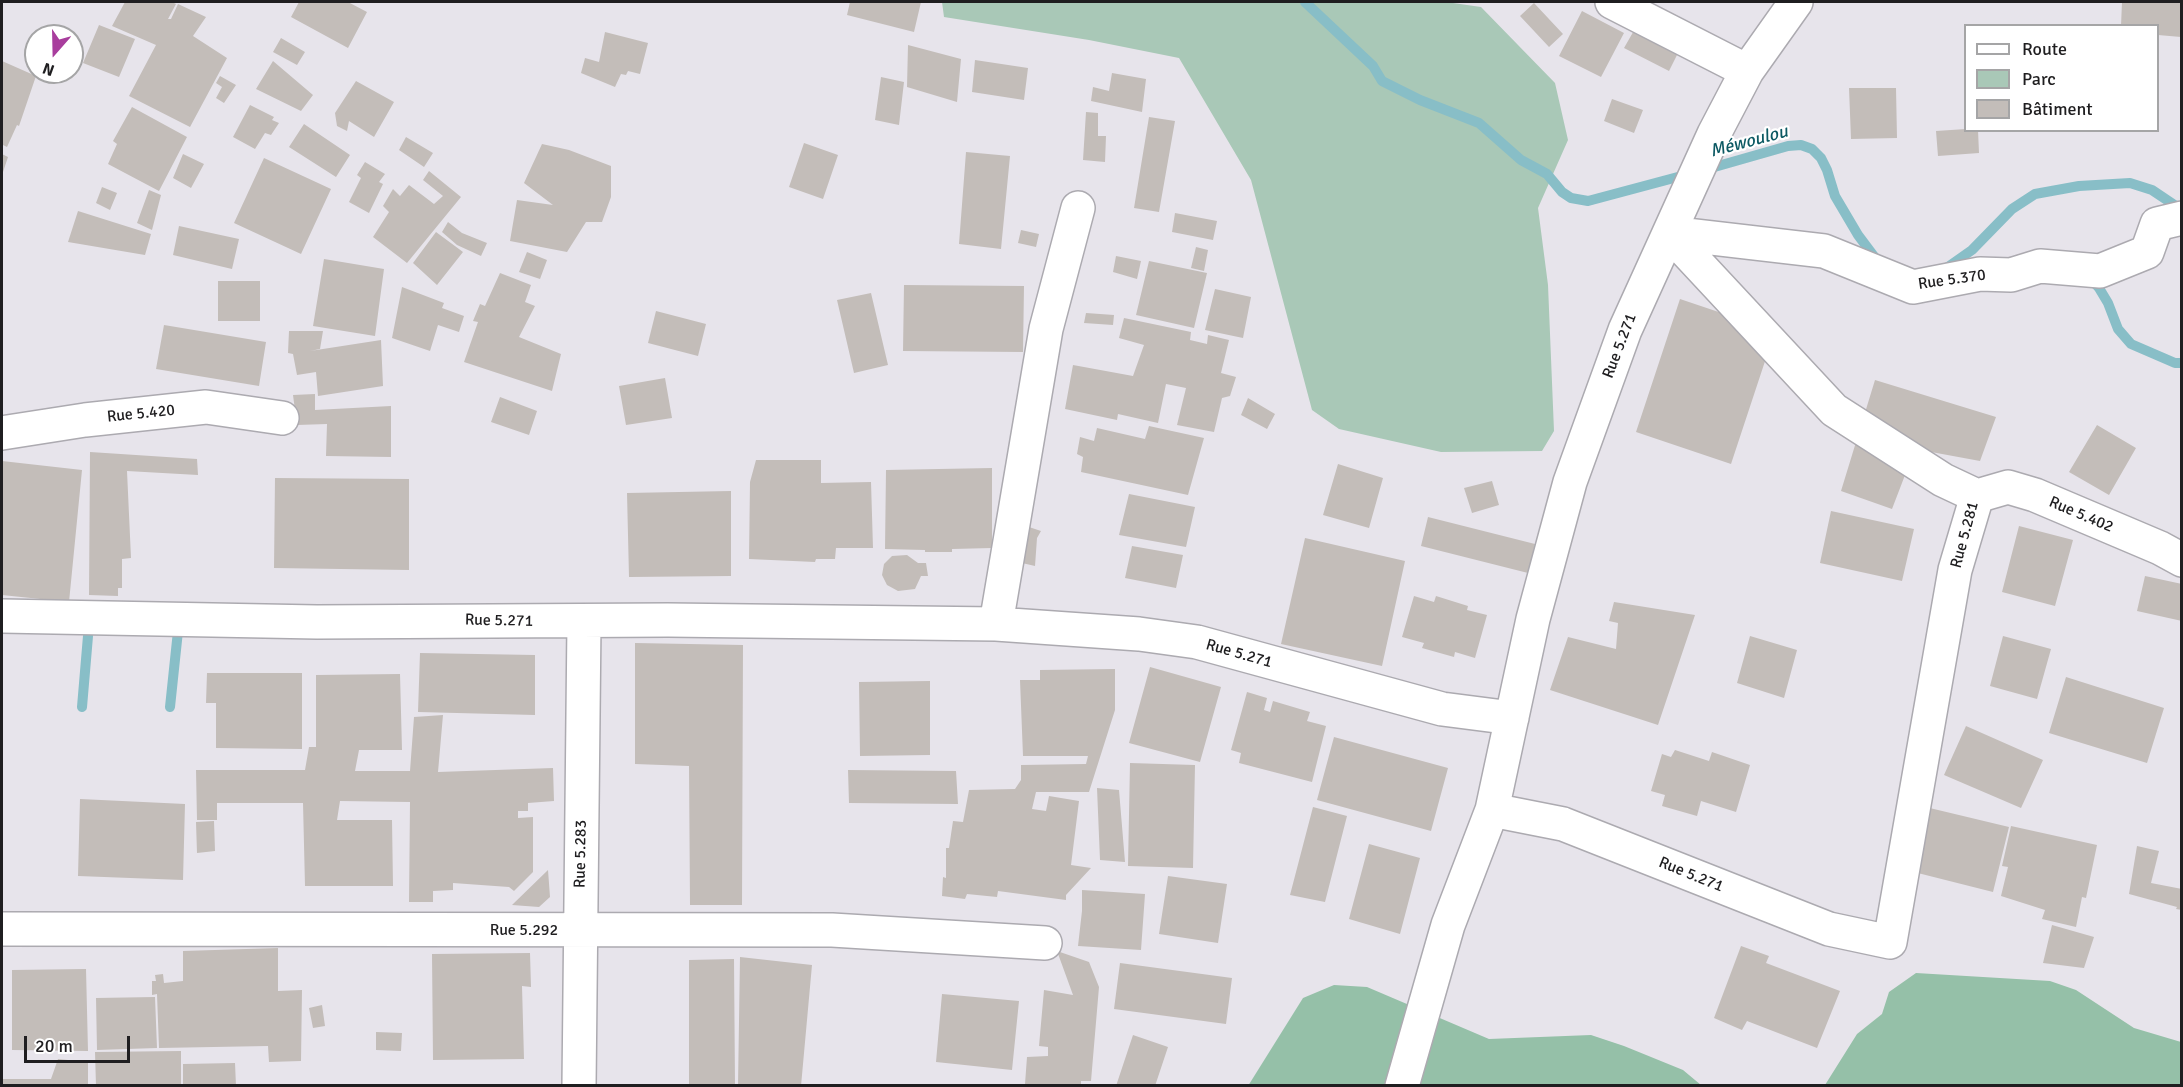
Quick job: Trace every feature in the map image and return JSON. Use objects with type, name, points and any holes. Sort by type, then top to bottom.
[{"type":"street","points":[[1612,2],[1747,71]]},
{"type":"street","name":"Rue 5.271","points":[[1402,1086],[1448,925],[1492,810],[1533,619],[1570,482],[1625,330],[1714,134],[1747,71],[1796,2]]},
{"type":"street","points":[[996,624],[1046,328],[1078,208]]},
{"type":"street","name":"Rue 5.370","points":[[1669,233],[1824,251],[1912,287],[1980,274],[2011,274],[2040,266],[2100,271],[2147,252],[2157,224],[2181,218]]},
{"type":"street","name":"Rue 5.281","points":[[1669,233],[1834,410],[1942,480],[1977,496],[1955,570],[1890,942]]},
{"type":"street","name":"Rue 5.420","points":[[2,433],[85,420],[206,408],[282,418]]},
{"type":"street","name":"Rue 5.402","points":[[1977,496],[2008,487],[2035,495],[2160,548],[2181,560]]},
{"type":"street","name":"Rue 5.271","points":[[2,616],[317,622],[668,620],[996,624],[1139,634],[1197,642],[1442,709],[1512,718]]},
{"type":"street","name":"Rue 5.283","points":[[579,1086],[584,622]]},
{"type":"street","name":"Rue 5.271","points":[[1492,810],[1563,824],[1829,930],[1890,942]]},
{"type":"street","name":"Rue 5.292","points":[[2,929],[832,930],[1045,943]]},
{"type":"green space","points":[[942,2],[1446,2],[1481,7],[1555,83],[1568,140],[1538,208],[1548,285],[1554,431],[1542,451],[1441,452],[1339,429],[1312,410],[1251,180],[1179,58],[1089,40],[944,17]]},
{"type":"green space","points":[[1916,973],[2050,981],[2076,990],[2134,1028],[2181,1042],[2181,1085],[1825,1085],[1857,1034],[1882,1014],[1889,992]]},
{"type":"green space","points":[[1334,985],[1367,987],[1489,1039],[1591,1035],[1683,1070],[1701,1085],[1248,1086],[1303,998]]},
{"type":"building","points":[[125,2],[172,2],[176,4],[168,19],[171,19],[178,4],[206,17],[193,36],[227,58],[190,127],[129,96],[156,45],[112,26]]},
{"type":"building","points":[[299,2],[348,2],[367,12],[348,48],[291,17]]},
{"type":"building","points":[[850,2],[921,2],[914,32],[847,15]]},
{"type":"building","points":[[2122,2],[2182,2],[2181,37],[2159,35],[2159,24],[2121,24]]},
{"type":"building","points":[[1534,3],[1563,34],[1549,47],[1520,16]]},
{"type":"building","points":[[1582,11],[1624,33],[1601,77],[1559,56]]},
{"type":"building","points":[[99,25],[135,39],[119,77],[84,63]]},
{"type":"building","points":[[1636,27],[1680,49],[1669,71],[1624,48]]},
{"type":"building","points":[[605,32],[648,43],[640,74],[628,71],[626,75],[621,74],[615,87],[581,73],[585,58],[599,62]]},
{"type":"building","points":[[281,38],[305,52],[297,65],[273,52]]},
{"type":"building","points":[[908,45],[961,59],[957,102],[907,87]]},
{"type":"building","points":[[975,60],[1028,68],[1024,100],[972,92]]},
{"type":"building","points":[[2,61],[24,71],[24,84],[33,84],[19,126],[17,125],[7,147],[3,145],[2,150]]},
{"type":"building","points":[[273,61],[313,95],[301,111],[256,89]]},
{"type":"building","points":[[1112,73],[1146,79],[1142,112],[1091,101],[1093,87],[1109,91]]},
{"type":"building","points":[[220,76],[236,85],[224,103],[216,98],[222,87],[216,83]]},
{"type":"building","points":[[881,77],[904,82],[899,125],[875,120]]},
{"type":"building","points":[[356,81],[394,102],[374,137],[349,121],[347,131],[337,126],[335,113]]},
{"type":"building","points":[[1849,88],[1896,88],[1897,138],[1851,139]]},
{"type":"building","points":[[1612,99],[1643,110],[1634,133],[1604,121]]},
{"type":"building","points":[[250,105],[274,117],[272,120],[279,123],[271,135],[265,133],[255,149],[233,137]]},
{"type":"building","points":[[132,107],[187,137],[159,191],[108,164],[117,144],[113,141]]},
{"type":"building","points":[[1086,112],[1098,113],[1098,136],[1106,136],[1105,162],[1083,160]]},
{"type":"building","points":[[1149,117],[1175,121],[1159,212],[1134,208]]},
{"type":"building","points":[[304,124],[350,155],[336,177],[289,147]]},
{"type":"building","points":[[1964,129],[1964,132],[1978,132],[1979,153],[1938,156],[1936,131]]},
{"type":"building","points":[[406,137],[433,153],[424,167],[399,150]]},
{"type":"building","points":[[804,143],[838,155],[823,199],[789,187]]},
{"type":"building","points":[[542,144],[569,150],[611,166],[611,197],[602,222],[586,222],[567,252],[510,241],[517,200],[553,205],[524,183]]},
{"type":"building","points":[[966,152],[1010,156],[1001,249],[959,244]]},
{"type":"building","points":[[2,154],[8,157],[2,175]]},
{"type":"building","points":[[183,154],[204,164],[191,188],[173,178]]},
{"type":"building","points":[[264,158],[331,189],[301,254],[234,223]]},
{"type":"building","points":[[365,162],[385,174],[379,182],[383,184],[369,213],[349,202],[361,178],[357,175]]},
{"type":"building","points":[[429,171],[461,197],[407,263],[373,237],[389,212],[383,206],[393,189],[400,196],[409,185],[434,204],[443,196],[423,180]]},
{"type":"building","points":[[102,187],[117,193],[110,210],[96,203]]},
{"type":"building","points":[[149,190],[161,195],[152,230],[137,223]]},
{"type":"building","points":[[78,211],[151,234],[145,255],[68,242]]},
{"type":"building","points":[[1175,213],[1217,221],[1213,240],[1172,232]]},
{"type":"building","points":[[448,222],[462,233],[487,243],[481,256],[457,245],[442,232]]},
{"type":"building","points":[[179,226],[239,239],[232,269],[173,255]]},
{"type":"building","points":[[1021,230],[1039,234],[1036,247],[1018,243]]},
{"type":"building","points":[[436,232],[463,252],[437,285],[413,263]]},
{"type":"building","points":[[1196,247],[1208,250],[1204,271],[1191,268]]},
{"type":"building","points":[[527,252],[547,260],[540,279],[519,272]]},
{"type":"building","points":[[1116,256],[1141,261],[1137,279],[1113,272]]},
{"type":"building","points":[[324,259],[384,269],[375,336],[313,326]]},
{"type":"building","points":[[1149,261],[1207,273],[1194,328],[1136,315]]},
{"type":"building","points":[[500,273],[531,285],[525,302],[535,306],[519,337],[561,354],[552,391],[464,362],[478,322],[473,321],[480,304],[485,306]]},
{"type":"building","points":[[218,281],[260,281],[260,321],[218,321]]},
{"type":"building","points":[[904,285],[1024,286],[1023,352],[903,351]]},
{"type":"building","points":[[402,287],[444,303],[442,308],[464,316],[459,332],[438,325],[430,351],[392,338]]},
{"type":"building","points":[[1215,289],[1251,297],[1243,338],[1205,330]]},
{"type":"building","points":[[871,293],[888,365],[854,373],[837,300]]},
{"type":"building","points":[[1680,299],[1775,331],[1731,464],[1636,432]]},
{"type":"building","points":[[656,311],[706,324],[698,356],[648,343]]},
{"type":"building","points":[[1086,313],[1114,315],[1113,325],[1084,323]]},
{"type":"building","points":[[1124,318],[1191,332],[1190,340],[1207,344],[1208,335],[1229,340],[1221,373],[1236,377],[1230,396],[1222,398],[1214,432],[1177,425],[1186,388],[1166,384],[1158,423],[1118,414],[1117,420],[1065,409],[1073,365],[1133,376],[1144,345],[1119,338]]},
{"type":"building","points":[[164,325],[266,342],[259,386],[156,369]]},
{"type":"building","points":[[289,331],[323,331],[320,349],[310,351],[381,340],[383,386],[318,396],[316,372],[297,375],[293,354],[288,353]]},
{"type":"building","points":[[665,378],[672,418],[626,425],[619,386]]},
{"type":"building","points":[[1875,380],[1996,417],[1980,461],[1915,449],[1892,509],[1841,491]]},
{"type":"building","points":[[315,394],[315,410],[391,406],[391,457],[326,456],[327,424],[297,425],[293,395]]},
{"type":"building","points":[[500,397],[537,411],[529,435],[491,422]]},
{"type":"building","points":[[1248,398],[1275,414],[1267,429],[1241,415]]},
{"type":"building","points":[[2097,425],[2136,448],[2109,495],[2069,472]]},
{"type":"building","points":[[1149,426],[1204,438],[1188,495],[1081,472],[1083,457],[1077,454],[1080,437],[1094,441],[1097,428],[1145,439]]},
{"type":"building","points":[[90,452],[197,459],[198,475],[127,471],[131,558],[122,559],[122,588],[118,588],[118,596],[89,595]]},
{"type":"building","points":[[756,460],[821,460],[821,483],[871,482],[873,548],[836,548],[835,559],[816,559],[815,562],[749,559],[750,482]]},
{"type":"building","points":[[2,461],[82,470],[69,602],[2,595]]},
{"type":"building","points":[[1338,464],[1383,478],[1369,528],[1323,515]]},
{"type":"building","points":[[992,468],[992,548],[952,549],[952,552],[885,549],[886,470]]},
{"type":"building","points":[[275,478],[409,479],[409,570],[274,568]]},
{"type":"building","points":[[1492,481],[1499,505],[1472,513],[1464,488]]},
{"type":"building","points":[[731,491],[731,576],[629,577],[627,493]]},
{"type":"building","points":[[1129,494],[1195,507],[1186,547],[1119,535]]},
{"type":"building","points":[[1831,511],[1914,529],[1902,581],[1820,563]]},
{"type":"building","points":[[1428,517],[1535,544],[1528,573],[1421,546]]},
{"type":"building","points":[[2019,526],[2073,540],[2055,606],[2002,592]]},
{"type":"building","points":[[1029,527],[1041,531],[1037,538],[1035,566],[1022,563]]},
{"type":"building","points":[[1305,538],[1405,561],[1382,666],[1281,644]]},
{"type":"building","points":[[1132,546],[1183,555],[1176,588],[1125,578]]},
{"type":"building","points":[[907,555],[918,563],[926,563],[928,576],[921,576],[915,589],[898,591],[887,585],[882,575],[884,564],[892,556]]},
{"type":"building","points":[[2145,576],[2182,584],[2182,621],[2137,611]]},
{"type":"building","points":[[1414,596],[1434,602],[1436,596],[1468,606],[1467,610],[1487,615],[1475,658],[1455,652],[1454,657],[1422,648],[1424,643],[1402,637]]},
{"type":"building","points":[[1614,602],[1695,615],[1658,725],[1550,690],[1568,637],[1616,649],[1618,623],[1609,621]]},
{"type":"building","points":[[1750,636],[1797,650],[1784,698],[1737,683]]},
{"type":"building","points":[[2003,636],[2051,649],[2037,699],[1990,686]]},
{"type":"building","points":[[635,643],[743,645],[742,905],[690,905],[689,766],[635,764]]},
{"type":"building","points":[[420,653],[535,655],[535,715],[418,712]]},
{"type":"building","points":[[1150,667],[1221,687],[1200,762],[1129,743]]},
{"type":"building","points":[[1115,669],[1115,710],[1089,792],[1036,792],[1032,809],[1046,811],[1049,796],[1079,801],[1071,865],[1091,868],[1066,895],[1066,900],[998,891],[997,897],[967,894],[965,899],[942,896],[943,877],[946,878],[946,848],[949,848],[953,821],[963,822],[969,790],[1015,789],[1021,780],[1021,765],[1086,764],[1088,756],[1023,756],[1020,680],[1040,680],[1040,670]]},
{"type":"building","points":[[207,673],[302,673],[302,749],[216,748],[216,703],[206,703]]},
{"type":"building","points":[[400,674],[402,750],[359,750],[355,771],[410,771],[414,717],[443,715],[438,772],[553,768],[554,801],[528,803],[528,811],[518,811],[518,818],[533,817],[533,872],[514,891],[509,887],[453,883],[453,890],[433,891],[433,902],[409,902],[410,802],[340,801],[337,820],[392,820],[393,886],[305,886],[303,803],[217,803],[217,820],[197,820],[196,770],[305,770],[309,747],[316,747],[316,675]]},
{"type":"building","points":[[2066,677],[2164,708],[2147,763],[2049,733]]},
{"type":"building","points":[[930,681],[930,755],[860,756],[859,682]]},
{"type":"building","points":[[1247,692],[1267,698],[1264,710],[1270,712],[1273,701],[1310,712],[1307,721],[1326,726],[1312,782],[1239,763],[1241,753],[1231,750]]},
{"type":"building","points":[[1966,726],[2043,760],[2021,808],[1944,775]]},
{"type":"building","points":[[1334,737],[1448,768],[1431,831],[1317,800]]},
{"type":"building","points":[[1675,750],[1709,761],[1712,752],[1750,765],[1736,812],[1701,801],[1697,816],[1662,806],[1665,795],[1651,791],[1662,754],[1671,757]]},
{"type":"building","points":[[1130,763],[1195,765],[1193,868],[1128,866]]},
{"type":"building","points":[[848,770],[956,771],[958,804],[849,803]]},
{"type":"building","points":[[1097,788],[1119,790],[1125,862],[1100,860]]},
{"type":"building","points":[[80,799],[185,804],[183,880],[78,876]]},
{"type":"building","points":[[1913,804],[2009,827],[1993,892],[1898,868]]},
{"type":"building","points":[[1313,807],[1347,816],[1325,902],[1290,895]]},
{"type":"building","points":[[214,821],[215,851],[197,853],[196,822]]},
{"type":"building","points":[[2011,826],[2097,845],[2086,898],[2082,897],[2076,927],[2042,919],[2045,910],[2001,896],[2008,867],[2002,866]]},
{"type":"building","points":[[1369,844],[1420,858],[1400,934],[1349,919]]},
{"type":"building","points":[[2137,846],[2159,851],[2151,883],[2182,889],[2182,910],[2129,894]]},
{"type":"building","points":[[548,870],[550,897],[539,907],[512,905]]},
{"type":"building","points":[[1168,876],[1227,884],[1218,943],[1159,934]]},
{"type":"building","points":[[1082,890],[1145,894],[1141,950],[1078,946]]},
{"type":"building","points":[[2052,925],[2094,937],[2084,968],[2043,963]]},
{"type":"building","points":[[1741,946],[1769,956],[1766,963],[1840,991],[1817,1048],[1747,1021],[1742,1030],[1714,1018]]},
{"type":"building","points":[[278,948],[278,991],[302,990],[301,1061],[269,1062],[268,1046],[159,1048],[157,994],[152,995],[152,981],[156,981],[155,975],[163,974],[164,983],[183,981],[183,951]]},
{"type":"building","points":[[1057,951],[1089,962],[1099,987],[1091,1081],[1081,1081],[1081,1086],[1025,1084],[1027,1057],[1048,1056],[1048,1047],[1039,1046],[1044,990],[1073,995]]},
{"type":"building","points":[[530,953],[531,987],[522,986],[524,1059],[433,1060],[432,954]]},
{"type":"building","points":[[740,957],[812,965],[801,1086],[738,1086]]},
{"type":"building","points":[[734,959],[735,1086],[689,1086],[689,960]]},
{"type":"building","points":[[1120,963],[1232,978],[1226,1024],[1114,1009]]},
{"type":"building","points":[[86,969],[88,1051],[12,1050],[12,970]]},
{"type":"building","points":[[942,994],[1019,1001],[1012,1070],[936,1062]]},
{"type":"building","points":[[155,997],[157,1048],[97,1050],[96,998]]},
{"type":"building","points":[[322,1005],[325,1026],[313,1028],[309,1008]]},
{"type":"building","points":[[376,1032],[402,1033],[401,1051],[376,1050]]},
{"type":"building","points":[[1133,1035],[1168,1047],[1155,1086],[1116,1086]]},
{"type":"building","points":[[181,1051],[181,1086],[96,1086],[95,1052]]},
{"type":"building","points":[[58,1059],[88,1062],[88,1086],[2,1086],[2,1079],[51,1079]]},
{"type":"building","points":[[235,1063],[236,1086],[183,1086],[183,1064]]},
{"type":"waterway","name":"Méwoulou","points":[[1305,2],[1373,66],[1382,81],[1420,100],[1479,123],[1521,160],[1547,174],[1562,192],[1571,198],[1588,201],[1689,174]]},
{"type":"waterway","name":"Méwoulou","points":[[1704,170],[1788,146],[1801,145],[1812,149],[1821,158],[1827,170],[1835,196],[1858,235],[1879,263]]},
{"type":"waterway","points":[[1945,269],[1972,250],[2012,209],[2035,194],[2079,186],[2130,183],[2152,190],[2182,210]]},
{"type":"waterway","name":"Méwoulou","points":[[2089,277],[2108,303],[2118,329],[2131,344],[2175,363],[2182,363]]},
{"type":"waterway","points":[[170,707],[178,631]]},
{"type":"waterway","points":[[82,707],[88,636]]}]
